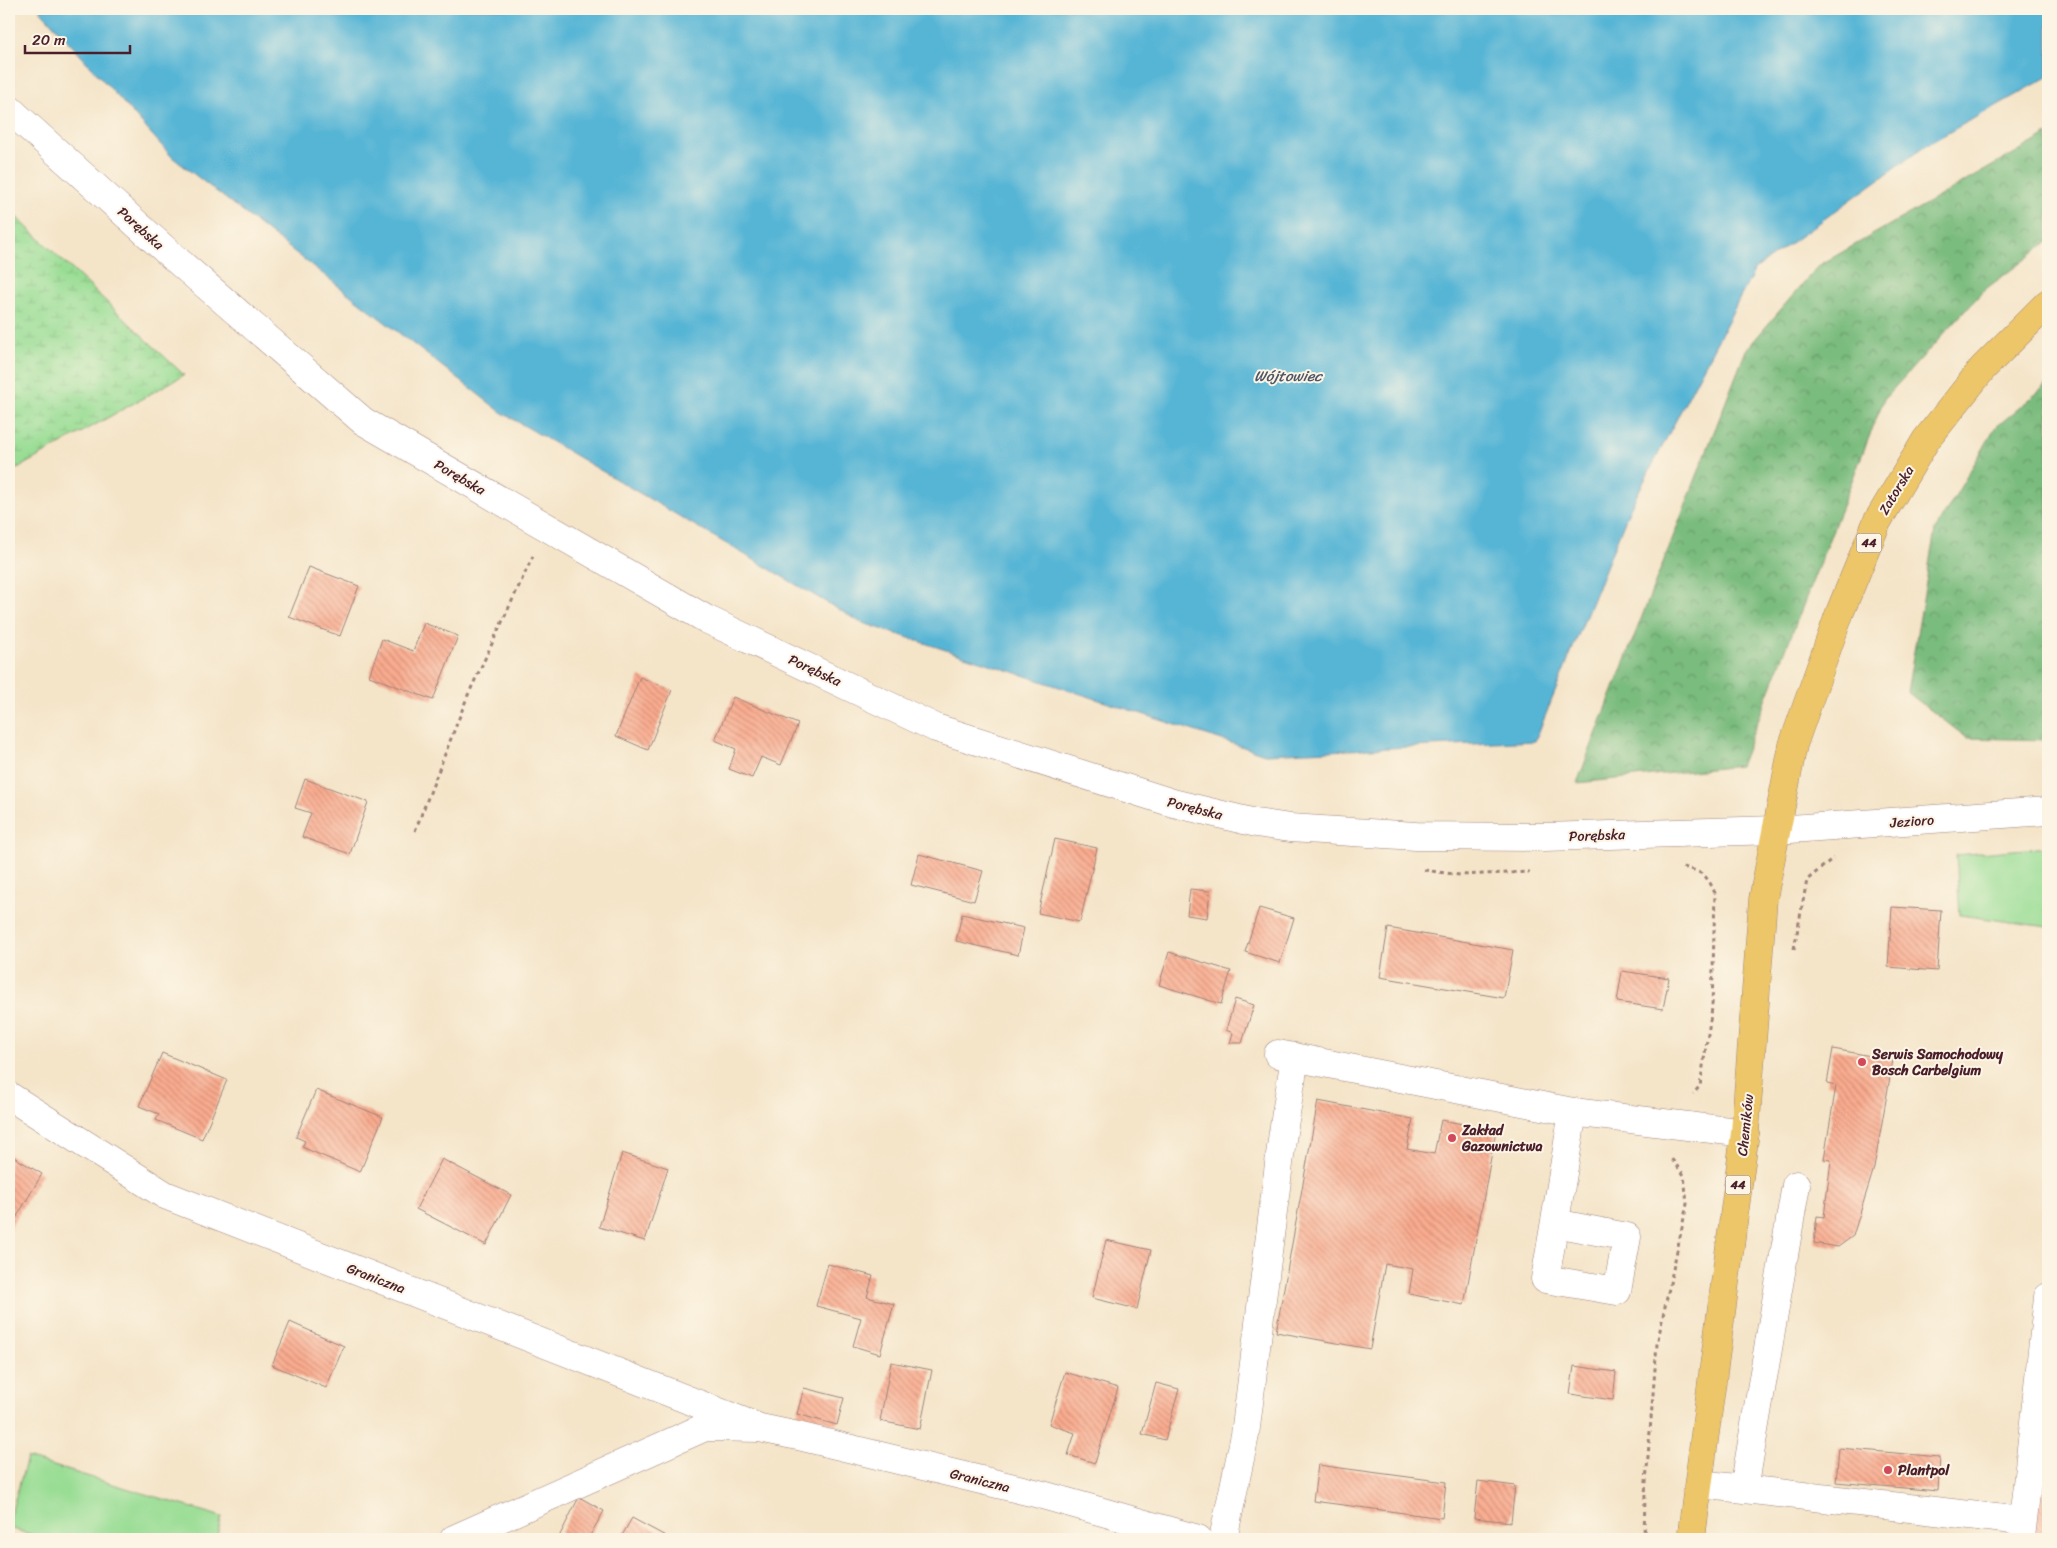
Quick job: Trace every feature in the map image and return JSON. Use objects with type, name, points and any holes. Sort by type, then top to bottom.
[{"type":"main road","name":"Zatorska","points":[[1776,830],[1794,745],[1840,612],[1878,522],[1926,440],[1983,368],[2048,303]]},
{"type":"main road","name":"Chemików","points":[[1692,1539],[1745,1133],[1763,899],[1776,830]]},
{"type":"street","name":"Porębska","points":[[9,109],[171,255],[363,421],[706,619],[936,728],[1173,803],[1256,823],[1290,828],[1416,836],[1544,837],[1776,830]]},
{"type":"street","name":"Jezioro","points":[[1776,830],[2048,811]]},
{"type":"street","points":[[1224,1539],[1245,1435],[1283,1132],[1287,1056],[1573,1112],[1745,1133]]},
{"type":"street","name":"Graniczna","points":[[9,1096],[165,1195],[760,1428],[1039,1494],[1198,1539]]},
{"type":"street","points":[[1555,1223],[1573,1112]]},
{"type":"street","points":[[1744,1489],[1796,1185]]},
{"type":"street","points":[[1700,1484],[2021,1530],[2048,1297]]},
{"type":"street","name":"Graniczna","points":[[454,1539],[705,1427],[760,1428]]},
{"type":"path","points":[[416,832],[468,695],[546,527]]},
{"type":"path","points":[[1794,950],[1807,880],[1836,856]]},
{"type":"path","points":[[1676,865],[1695,870],[1708,877],[1715,893],[1712,1008],[1700,1086],[1691,1096]]},
{"type":"path","points":[[1420,870],[1460,875],[1538,871]]},
{"type":"path","points":[[1644,1539],[1645,1494],[1657,1344],[1687,1204],[1684,1174],[1666,1153]]},
{"type":"green space","points":[[2048,134],[2048,242],[1983,291],[1884,399],[1740,766],[1577,783],[1746,350],[1818,266]]},
{"type":"green space","points":[[9,210],[184,375],[9,473]]},
{"type":"green space","points":[[2048,384],[2048,740],[1967,738],[1907,692],[1935,530],[1996,427]]},
{"type":"green space","points":[[2048,847],[2048,927],[1960,915],[1956,855]]},
{"type":"green space","points":[[27,1458],[222,1517],[216,1539],[46,1539],[9,1528],[9,1520]]},
{"type":"water","name":"Wójtowiec","points":[[39,9],[2048,9],[2048,77],[1928,144],[1755,269],[1630,508],[1535,741],[1265,754],[860,622],[501,412],[172,157]]},
{"type":"building","points":[[309,567],[359,586],[340,636],[289,617]]},
{"type":"building","points":[[424,623],[458,636],[433,700],[369,676],[382,639],[413,651]]},
{"type":"building","points":[[640,677],[672,690],[648,750],[616,736]]},
{"type":"building","points":[[733,697],[798,724],[781,765],[761,757],[752,778],[729,769],[736,749],[715,740]]},
{"type":"building","points":[[305,779],[368,802],[350,854],[302,837],[311,813],[295,808]]},
{"type":"building","points":[[1055,839],[1097,848],[1080,922],[1038,913]]},
{"type":"building","points":[[919,854],[983,871],[974,901],[911,885]]},
{"type":"building","points":[[1190,889],[1210,891],[1207,918],[1187,915]]},
{"type":"building","points":[[1892,907],[1941,910],[1937,971],[1888,967]]},
{"type":"building","points":[[1259,908],[1294,918],[1280,963],[1245,952]]},
{"type":"building","points":[[962,914],[1024,928],[1018,955],[956,941]]},
{"type":"building","points":[[1388,928],[1513,950],[1504,998],[1380,977]]},
{"type":"building","points":[[1169,952],[1231,971],[1221,1004],[1159,985]]},
{"type":"building","points":[[1622,971],[1669,978],[1663,1009],[1617,1002]]},
{"type":"building","points":[[1235,999],[1254,1005],[1242,1043],[1230,1043],[1233,1033],[1226,1030]]},
{"type":"building","points":[[1833,1049],[1893,1060],[1874,1168],[1853,1236],[1838,1247],[1814,1243],[1817,1216],[1824,1217],[1831,1160],[1824,1159],[1836,1086],[1827,1084]]},
{"type":"building","points":[[162,1053],[227,1080],[202,1139],[156,1120],[159,1114],[139,1106]]},
{"type":"building","points":[[316,1090],[383,1117],[360,1172],[302,1147],[305,1141],[296,1137]]},
{"type":"building","points":[[1318,1101],[1413,1119],[1407,1149],[1434,1154],[1441,1120],[1496,1130],[1464,1305],[1409,1294],[1413,1269],[1385,1264],[1370,1349],[1276,1332]]},
{"type":"building","points":[[622,1153],[668,1168],[645,1241],[599,1227]]},
{"type":"building","points":[[9,1154],[42,1174],[9,1230]]},
{"type":"building","points":[[442,1159],[511,1195],[486,1245],[416,1209]]},
{"type":"building","points":[[1106,1240],[1151,1250],[1137,1309],[1092,1298]]},
{"type":"building","points":[[828,1264],[873,1276],[867,1297],[894,1304],[880,1354],[853,1346],[861,1318],[816,1306]]},
{"type":"building","points":[[290,1322],[344,1346],[326,1388],[272,1365]]},
{"type":"building","points":[[891,1362],[932,1370],[920,1429],[880,1421]]},
{"type":"building","points":[[1574,1366],[1616,1372],[1613,1400],[1570,1394]]},
{"type":"building","points":[[1065,1372],[1118,1388],[1095,1463],[1068,1455],[1075,1433],[1049,1424]]},
{"type":"building","points":[[1156,1383],[1179,1389],[1165,1440],[1142,1434]]},
{"type":"building","points":[[804,1388],[844,1398],[837,1425],[797,1414]]},
{"type":"building","points":[[2047,1419],[2048,1539],[2033,1539]]},
{"type":"building","name":"Plantpol","points":[[1839,1448],[1940,1457],[1938,1491],[1836,1482]]},
{"type":"building","points":[[1318,1465],[1446,1482],[1442,1518],[1313,1501]]},
{"type":"building","points":[[1478,1481],[1515,1486],[1511,1522],[1474,1518]]},
{"type":"building","points":[[579,1497],[604,1511],[588,1539],[558,1539]]},
{"type":"building","points":[[632,1518],[671,1539],[620,1539]]},
{"type":"place","name":"Serwis Samochodowy Bosch Carbelgium","points":[[1862,1062]]},
{"type":"place","name":"Zakład Gazownictwa","points":[[1452,1138]]},
{"type":"place","name":"Plantpol","points":[[1888,1470]]}]
